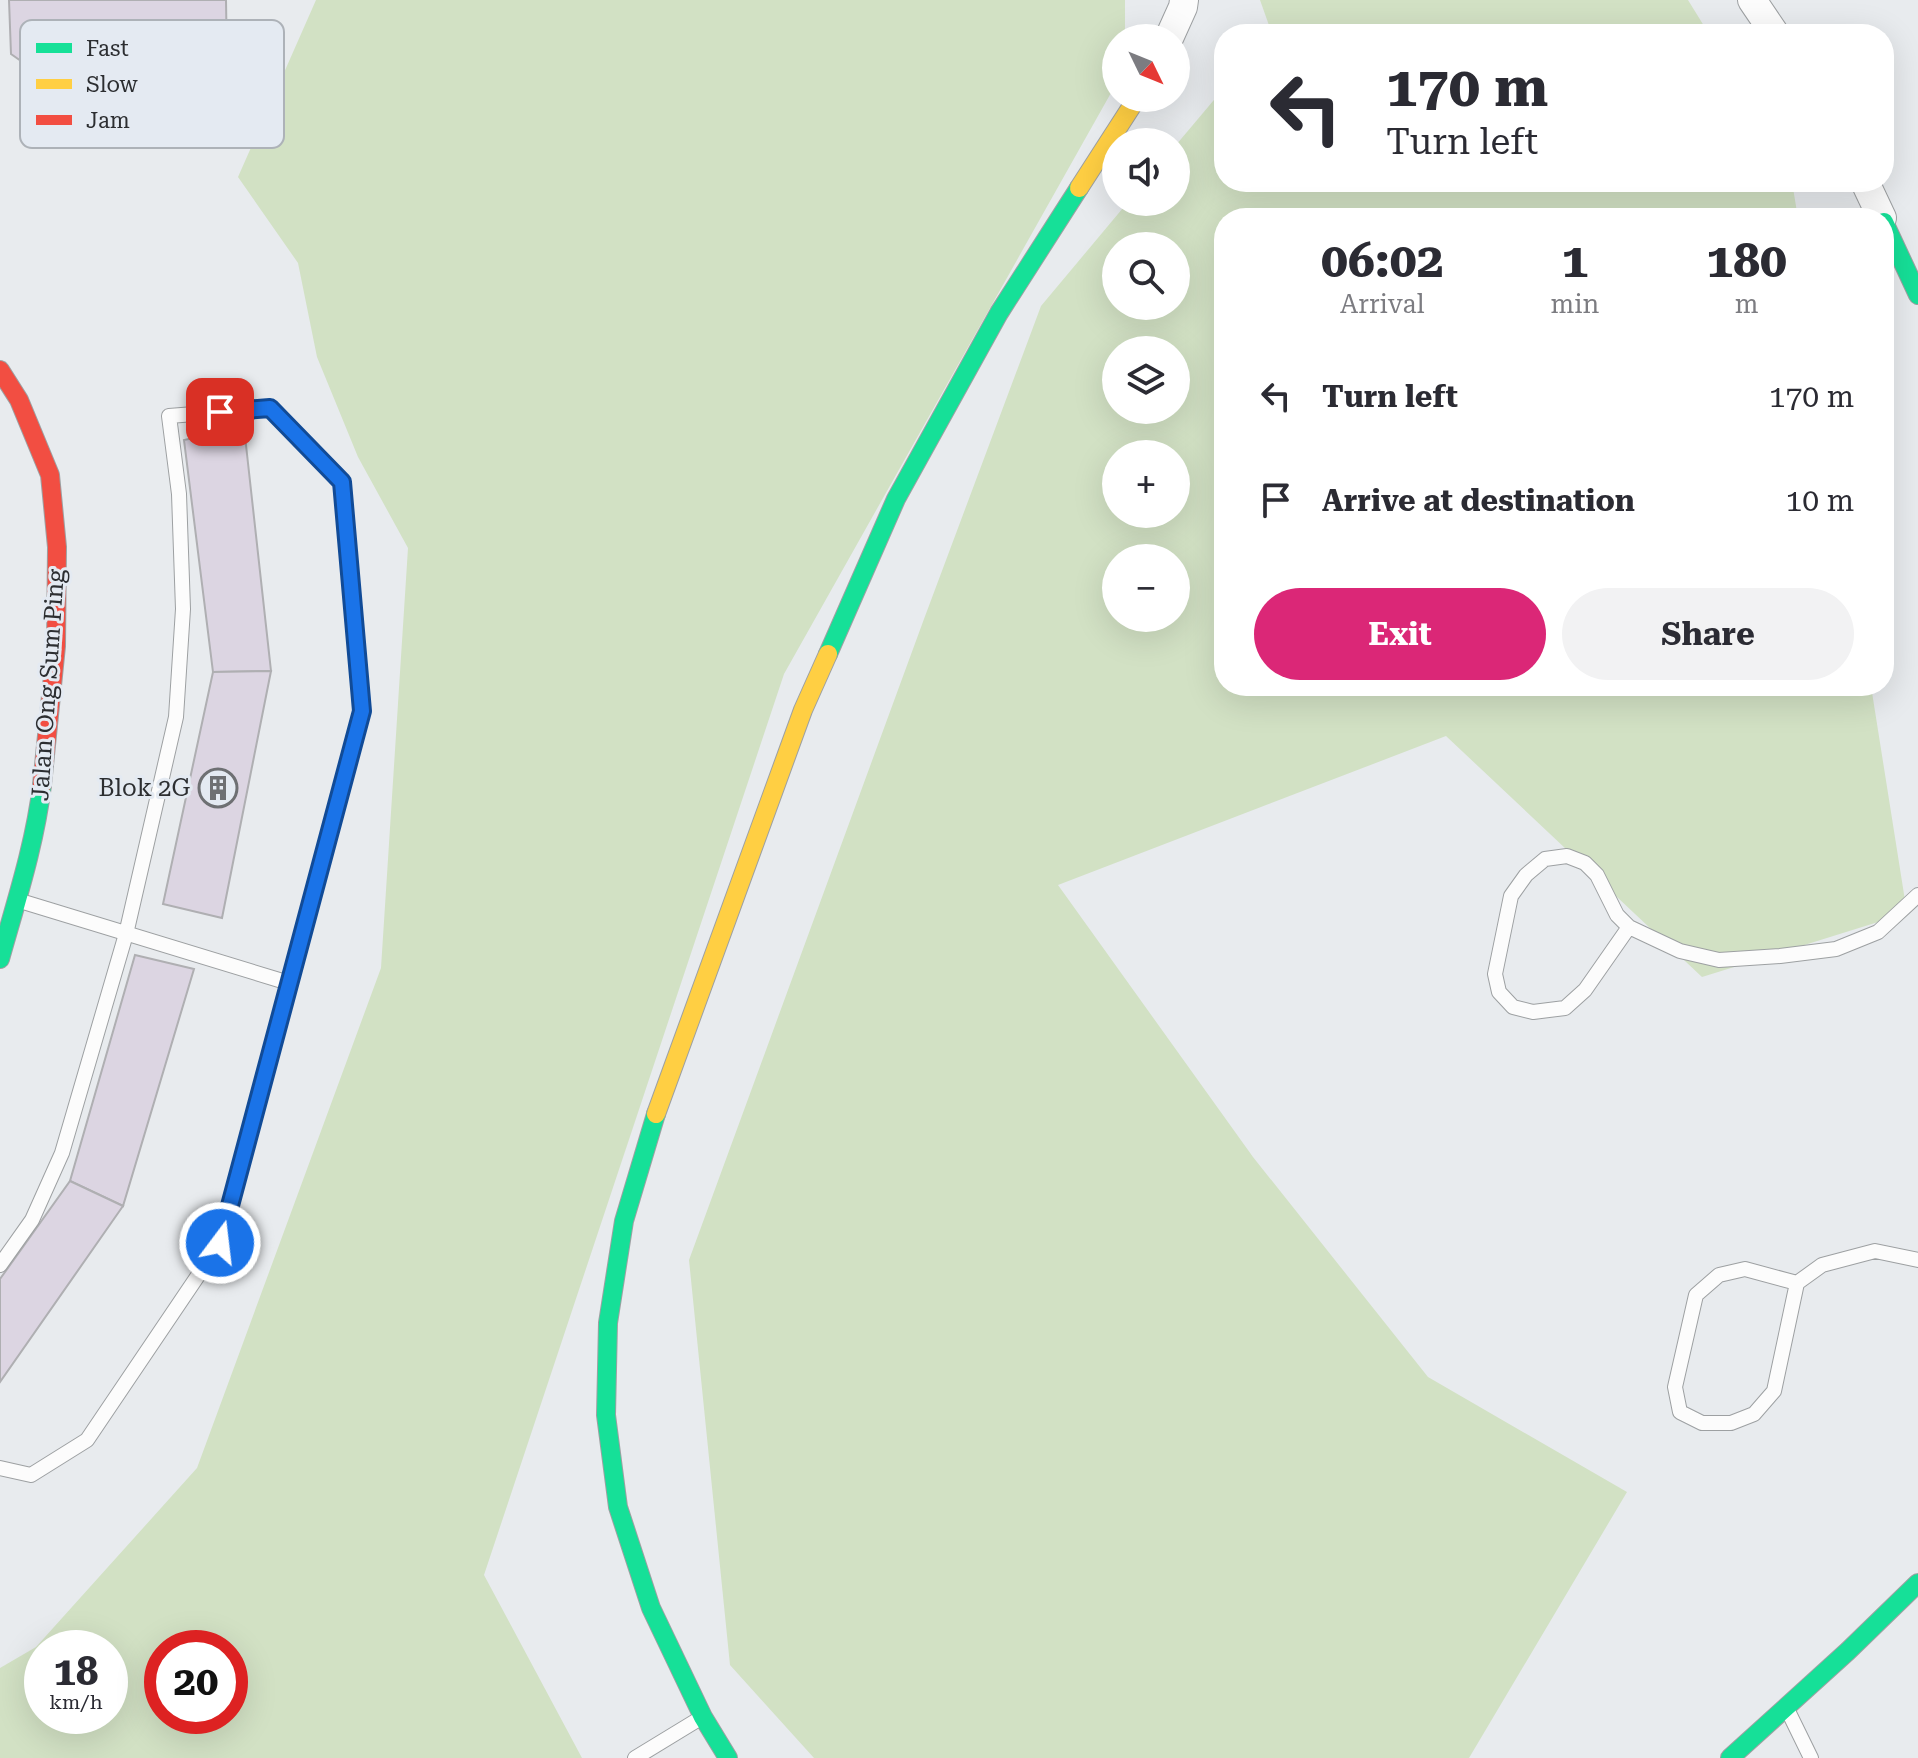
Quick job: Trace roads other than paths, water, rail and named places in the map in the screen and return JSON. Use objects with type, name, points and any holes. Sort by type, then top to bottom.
[{"type":"street","points":[[1175,24],[1184,0]]},
{"type":"street","points":[[1752,0],[1768,24]]},
{"type":"street","points":[[728,1758],[703,1717],[651,1608],[618,1507],[606,1400],[608,1323],[624,1221],[651,1127],[803,710],[896,499],[999,313],[1128,112]]},
{"type":"street","points":[[1894,244],[1918,295]]},
{"type":"street","name":"Jalan Ong Sum Ping","points":[[0,370],[19,400],[50,475],[57,547],[56,646],[39,810],[0,959]]},
{"type":"street","points":[[1730,1758],[1918,1583]]},
{"type":"lane","points":[[0,1265],[32,1220],[62,1153],[126,934],[176,717],[183,609],[179,494],[169,416],[270,408],[342,482],[362,711],[220,1243],[87,1440],[31,1475],[0,1468]]},
{"type":"lane","points":[[1629,927],[1585,990],[1565,1008],[1533,1012],[1513,1007],[1499,992],[1495,974],[1511,896],[1526,875],[1545,859],[1567,856],[1585,863],[1597,875],[1617,915],[1629,927],[1680,951],[1719,960],[1836,949],[1878,932],[1918,895]]},
{"type":"lane","points":[[17,900],[289,983]]},
{"type":"lane","points":[[1797,1283],[1745,1269],[1719,1275],[1696,1295],[1675,1387],[1680,1412],[1702,1423],[1731,1423],[1754,1414],[1774,1391],[1797,1283],[1822,1265],[1875,1251],[1918,1260]]},
{"type":"lane","points":[[1786,1707],[1811,1758]]},
{"type":"lane","points":[[635,1758],[703,1717]]},
{"type":"place","name":"Blok 2G","points":[[218,788]]}]
